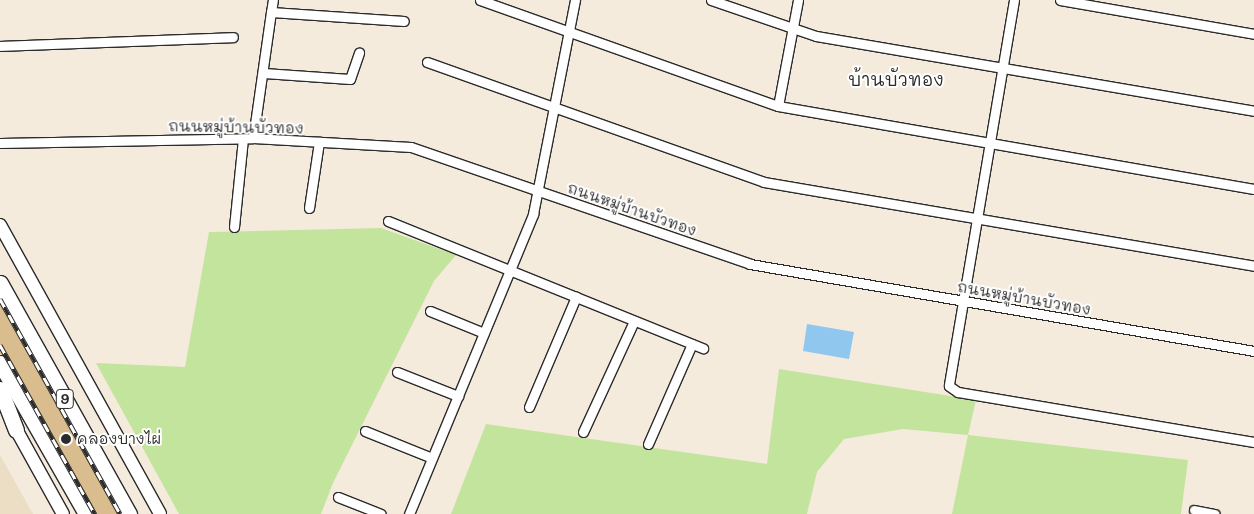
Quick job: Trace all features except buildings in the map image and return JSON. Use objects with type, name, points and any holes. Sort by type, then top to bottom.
[{"type":"highway","name":"9","points":[[0,283],[129,514]]},
{"type":"highway","points":[[0,363],[86,514]]},
{"type":"highway","points":[[0,389],[16,430]]},
{"type":"main road","points":[[0,225],[160,514]]},
{"type":"main road","points":[[0,401],[62,514]]},
{"type":"street","points":[[253,138],[264,73],[273,0]]},
{"type":"street","points":[[480,0],[778,106],[1254,189]]},
{"type":"street","points":[[409,514],[533,214],[555,110],[575,0]]},
{"type":"street","points":[[711,0],[794,30],[1005,69],[1254,111]]},
{"type":"street","points":[[778,106],[794,30],[798,0]]},
{"type":"street","points":[[1014,0],[1005,69],[949,381],[951,390],[1254,442]]},
{"type":"street","points":[[1060,0],[1254,34]]},
{"type":"street","points":[[271,12],[404,21]]},
{"type":"street","points":[[0,46],[233,37]]},
{"type":"street","points":[[264,73],[350,79],[359,53]]},
{"type":"street","points":[[427,62],[555,110],[764,182],[1254,266]]},
{"type":"street","points":[[234,227],[243,138]]},
{"type":"street","name":"ถนนหมู่บ้านบัวทอง","points":[[0,143],[253,138],[410,147],[750,264],[1254,351]]},
{"type":"street","points":[[309,208],[320,142]]},
{"type":"street","points":[[388,221],[703,348]]},
{"type":"street","points":[[529,407],[576,296]]},
{"type":"street","points":[[430,311],[484,333]]},
{"type":"street","points":[[583,432],[634,321]]},
{"type":"street","points":[[648,444],[692,344]]},
{"type":"street","points":[[397,372],[458,396]]},
{"type":"street","points":[[365,431],[432,458]]},
{"type":"street","points":[[338,497],[381,514]]},
{"type":"street","points":[[1194,510],[1215,514]]},
{"type":"shaded area","points":[[0,455],[33,514],[0,514]]},
{"type":"green space","points":[[381,228],[456,255],[434,281],[333,483],[321,514],[179,514],[96,363],[185,367],[209,232]]},
{"type":"green space","points":[[779,369],[976,400],[968,435],[903,429],[844,439],[817,472],[807,514],[451,514],[486,424],[767,464]]},
{"type":"green space","points":[[968,435],[1188,460],[1181,514],[952,514]]},
{"type":"water","points":[[807,324],[854,332],[849,359],[803,351]]},
{"type":"railway","points":[[0,299],[120,514]]},
{"type":"railway","points":[[0,345],[95,514]]},
{"type":"place","name":"คลองบางไผ่","points":[[66,439]]},
{"type":"district","name":"บ้านบัวทอง","points":[[896,79]]}]
